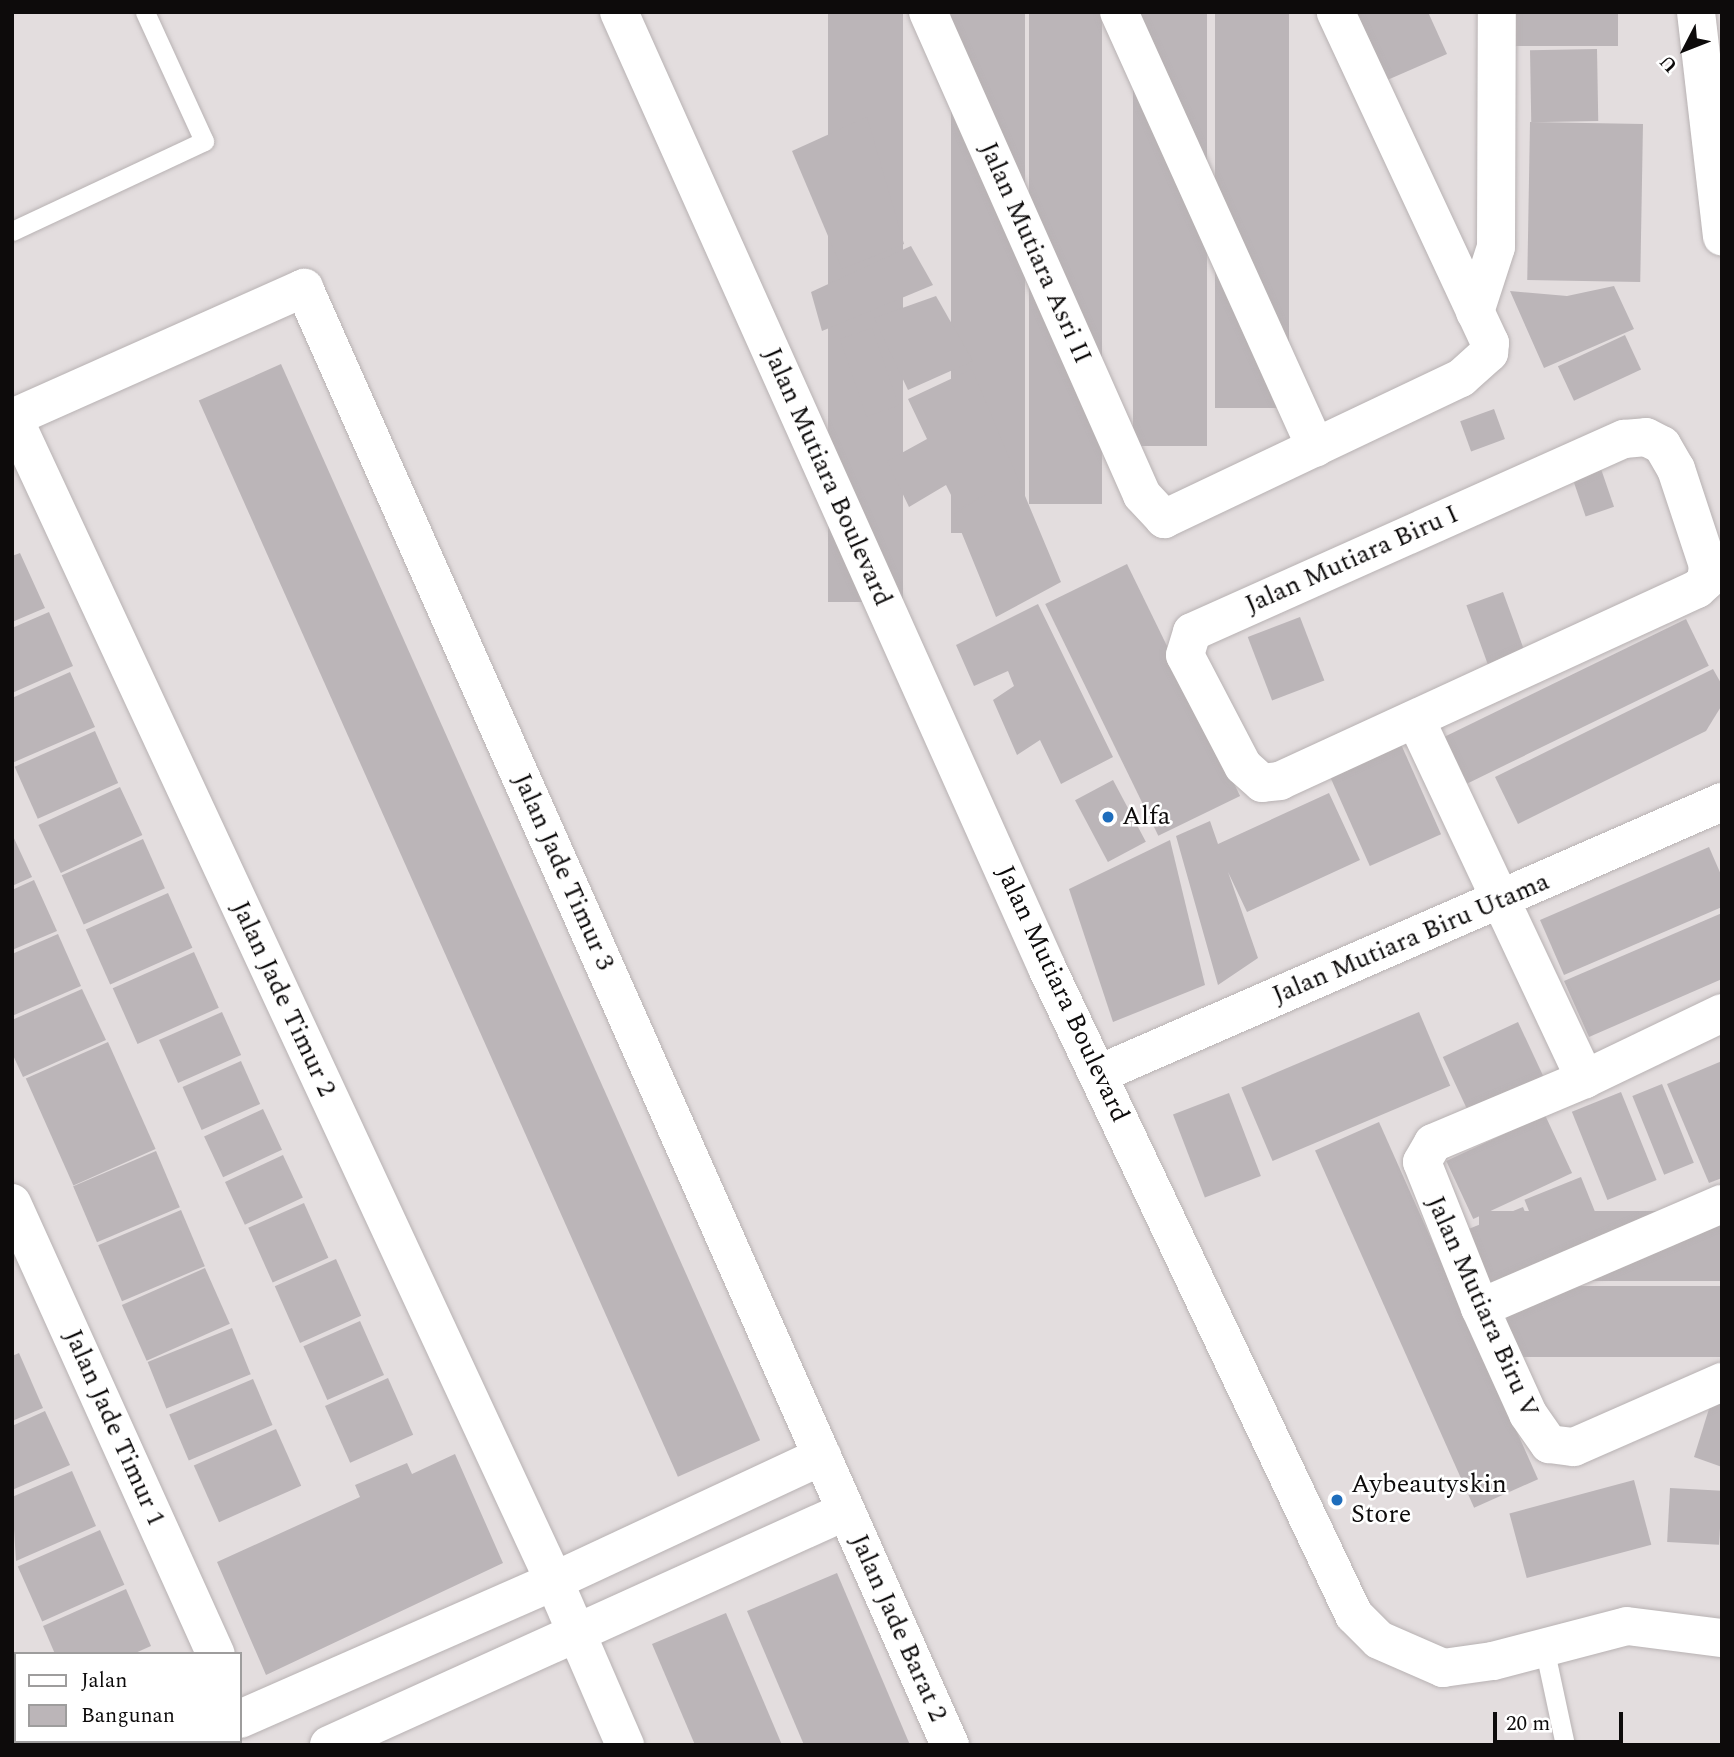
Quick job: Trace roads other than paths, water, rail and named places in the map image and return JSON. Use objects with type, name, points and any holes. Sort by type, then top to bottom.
[{"type":"street","name":"Jalan Mutiara Boulevard","points":[[619,12],[1047,968],[1354,1615],[1379,1640],[1443,1668],[1627,1626],[1722,1638]]},
{"type":"street","name":"Jalan Mutiara Asri II","points":[[928,12],[1142,495],[1157,515],[1173,518],[1316,448]]},
{"type":"street","points":[[1119,12],[1316,448],[1480,366],[1490,343],[1336,12]]},
{"type":"street","points":[[1475,312],[1496,247],[1497,12]]},
{"type":"street","points":[[1696,12],[1722,236]]},
{"type":"street","name":"Jalan Jade Timur 3","points":[[13,417],[304,289],[846,1510]]},
{"type":"street","name":"Jalan Jade Timur 2","points":[[13,417],[554,1581],[625,1745]]},
{"type":"street","name":"Jalan Mutiara Biru I","points":[[1646,437],[1662,445],[1676,469],[1708,566],[1706,581],[1682,598],[1416,720],[1280,782],[1262,783],[1251,776],[1185,655],[1192,632],[1624,439],[1646,437]]},
{"type":"street","points":[[1416,720],[1585,1079],[1722,1013]]},
{"type":"street","name":"Jalan Mutiara Biru Utama","points":[[1099,1073],[1502,901],[1722,802]]},
{"type":"street","name":"Jalan Mutiara Biru V","points":[[1585,1079],[1433,1143],[1422,1162],[1427,1182],[1480,1308],[1541,1434],[1556,1448],[1574,1447],[1722,1382]]},
{"type":"street","name":"Jalan Jade Timur 1","points":[[12,1203],[215,1652]]},
{"type":"street","points":[[1480,1308],[1722,1204]]},
{"type":"street","points":[[245,1722],[821,1456]]},
{"type":"street","points":[[329,1745],[577,1635],[846,1510]]},
{"type":"street","name":"Jalan Jade Barat 2","points":[[846,1510],[950,1745]]},
{"type":"lane","points":[[12,231],[204,141],[145,12]]},
{"type":"lane","points":[[1544,1647],[1565,1745]]},
{"type":"place","name":"Alfa","points":[[1108,817]]},
{"type":"place","name":"Aybeautyskin Store","points":[[1337,1500]]}]
